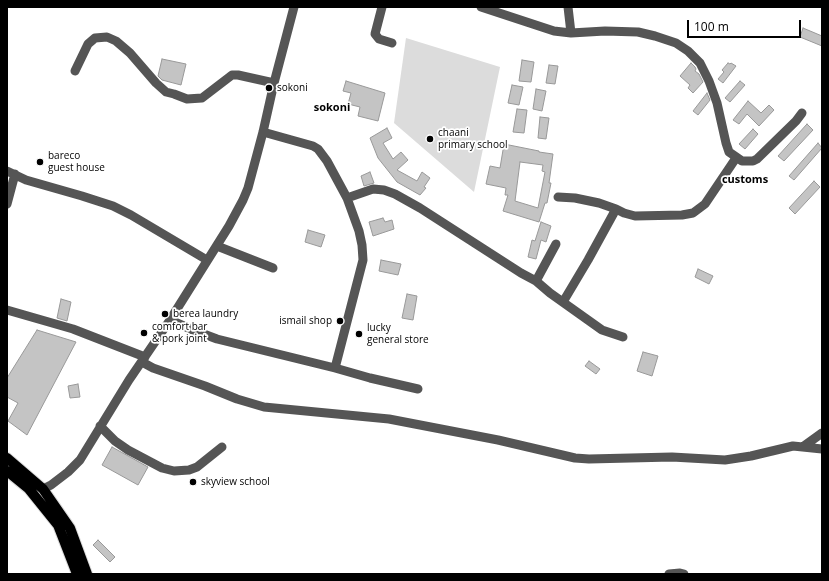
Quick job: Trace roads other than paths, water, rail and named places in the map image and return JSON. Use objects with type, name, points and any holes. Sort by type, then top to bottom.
[{"type":"main road","points":[[7,458],[43,489],[70,528],[87,574]]},
{"type":"main road","points":[[7,471],[29,489],[58,524],[77,574]]},
{"type":"street","points":[[43,489],[52,485],[76,464],[217,246],[246,194],[294,7]]},
{"type":"street","points":[[382,7],[375,34],[379,40],[392,44]]},
{"type":"street","points":[[481,7],[554,31],[571,33],[605,31],[638,32],[676,43],[688,51],[700,63],[709,81],[717,103],[729,152],[742,161],[753,161],[757,159],[796,121],[802,113]]},
{"type":"street","points":[[568,7],[571,33]]},
{"type":"street","points":[[74,71],[88,44],[95,38],[107,37],[116,41],[130,53],[156,83],[166,92],[187,99],[202,98],[232,75],[274,83]]},
{"type":"street","points":[[263,132],[313,146],[318,149],[327,161],[347,198],[359,231],[363,260],[335,368]]},
{"type":"street","points":[[558,197],[575,198],[600,203],[635,216],[693,214],[705,204],[736,158]]},
{"type":"street","points":[[7,204],[11,173],[26,180],[82,196],[119,209],[138,218],[207,260]]},
{"type":"street","points":[[347,198],[374,189],[384,190],[395,194],[420,208],[521,274],[536,281],[550,293],[602,330],[623,337]]},
{"type":"street","points":[[563,302],[616,209]]},
{"type":"street","points":[[536,281],[556,244]]},
{"type":"street","points":[[217,246],[273,268]]},
{"type":"street","points":[[7,310],[73,329],[143,360],[153,368],[200,384],[237,399],[264,407],[389,419],[491,439],[575,458],[672,457],[725,460],[751,456],[793,446],[822,449]]},
{"type":"street","points":[[170,320],[217,339],[418,389]]},
{"type":"street","points":[[100,426],[115,441],[128,450],[162,468],[174,470],[189,470],[197,468],[222,447]]},
{"type":"street","points":[[804,446],[822,433]]},
{"type":"street","points":[[669,574],[684,574]]},
{"type":"place","name":"sokoni","points":[[269,88]]},
{"type":"place","name":"chaani primary school","points":[[430,139]]},
{"type":"place","name":"bareco guest house","points":[[40,162]]},
{"type":"place","name":"berea laundry","points":[[165,314]]},
{"type":"place","name":"ismail shop","points":[[340,321]]},
{"type":"place","name":"comfort bar & pork joint","points":[[144,333]]},
{"type":"place","name":"lucky general store","points":[[359,334]]},
{"type":"place","name":"skyview school","points":[[193,482]]},
{"type":"district","name":"sokoni","points":[[332,108]]},
{"type":"district","name":"customs","points":[[745,180]]}]
